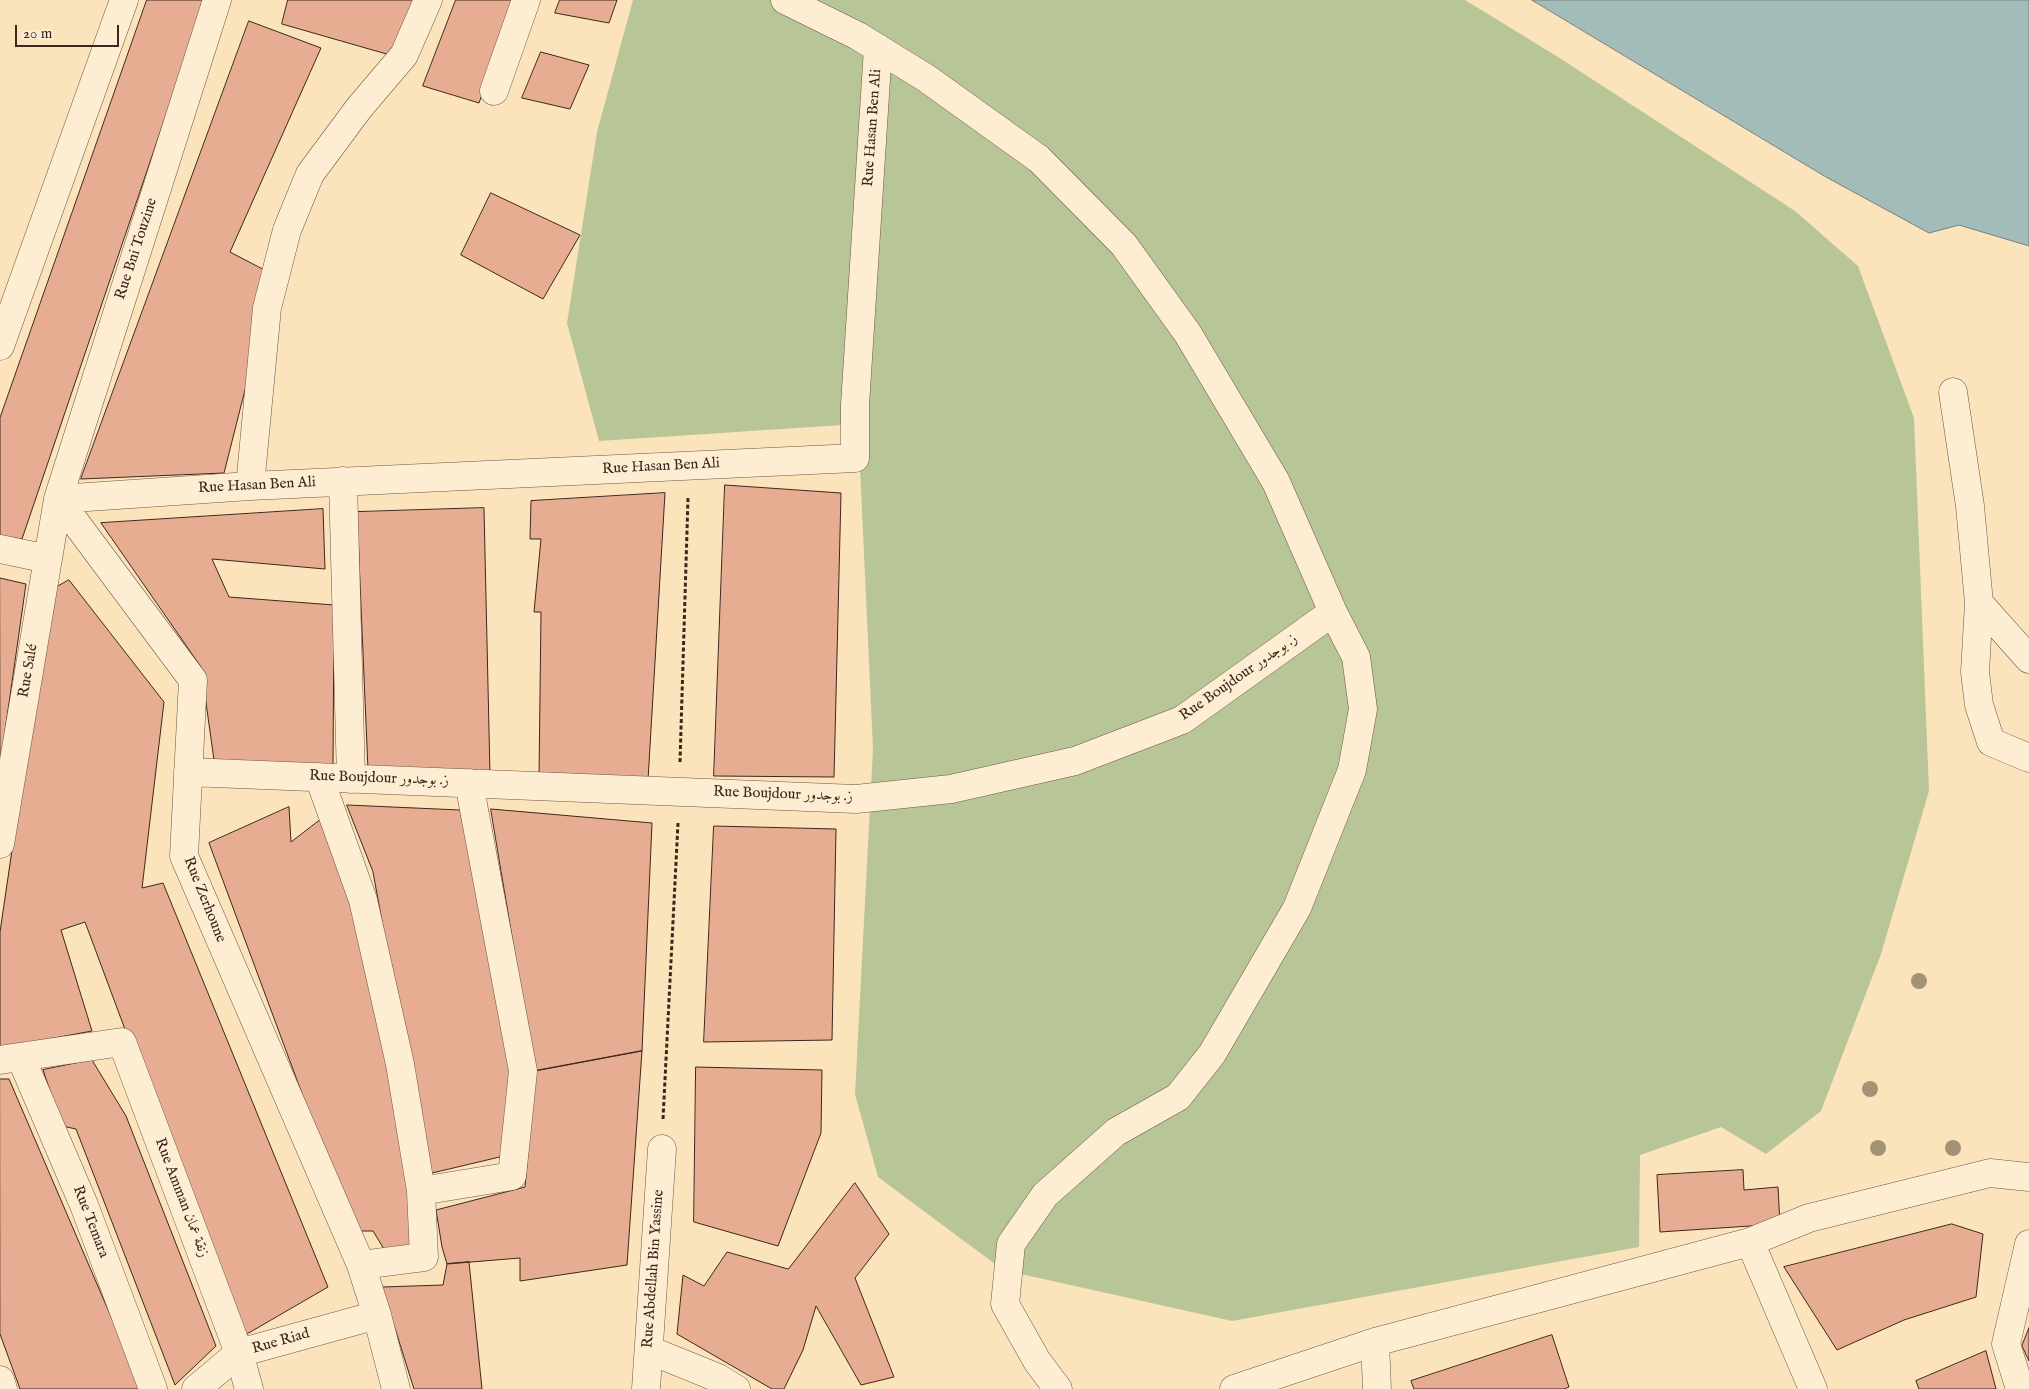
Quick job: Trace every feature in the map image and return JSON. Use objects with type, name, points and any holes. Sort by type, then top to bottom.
[{"type":"street","points":[[0,346],[124,0]]},
{"type":"street","name":"Rue Bni Touzine","points":[[58,499],[217,0]]},
{"type":"street","points":[[250,486],[267,308],[287,230],[310,174],[359,108],[404,56],[428,0]]},
{"type":"street","points":[[494,91],[526,0]]},
{"type":"street","points":[[785,0],[858,36],[926,78],[1039,159],[1124,245],[1188,334],[1276,482],[1333,612],[1356,657],[1363,709],[1352,770],[1297,908],[1212,1054],[1178,1097],[1116,1132],[1045,1195],[1011,1244],[1005,1304],[1037,1361],[1058,1389]]},
{"type":"street","name":"Rue Hasan Ben Ali","points":[[58,499],[343,481],[855,458],[855,405],[878,48]]},
{"type":"street","points":[[1953,392],[1970,506],[1979,603],[1975,672],[1979,705],[1991,742],[2029,758]]},
{"type":"street","points":[[343,481],[351,779]]},
{"type":"street","name":"Rue Salé","points":[[0,844],[58,499]]},
{"type":"street","name":"Rue Zerhoune","points":[[58,499],[193,680],[184,856],[361,1264],[377,1315],[396,1389]]},
{"type":"street","points":[[0,549],[48,558]]},
{"type":"street","points":[[1979,603],[2029,659]]},
{"type":"street","name":"Rue Boujdour ز. بوجدور","points":[[188,772],[856,798],[951,789],[1075,760],[1182,720],[1333,612]]},
{"type":"street","points":[[319,777],[363,900],[400,1064],[421,1191],[424,1257],[361,1264]]},
{"type":"street","points":[[421,1191],[512,1176],[523,1070],[470,783]]},
{"type":"street","name":"Rue Amman زنقة عمان","points":[[11,1059],[122,1042],[239,1353],[249,1389]]},
{"type":"street","name":"Rue Temara","points":[[11,1059],[84,1205],[154,1389]]},
{"type":"street","name":"Rue Abdellah Bin Yassine","points":[[646,1389],[662,1149]]},
{"type":"street","points":[[1234,1389],[1375,1342],[1750,1242],[1809,1218],[1990,1173],[2029,1177]]},
{"type":"street","points":[[1750,1242],[1814,1389]]},
{"type":"street","points":[[2020,1389],[2006,1344],[2029,1244]]},
{"type":"street","name":"Rue Riad","points":[[196,1389],[239,1353],[377,1315]]},
{"type":"street","points":[[1375,1342],[1378,1389]]},
{"type":"street","points":[[649,1350],[718,1378],[736,1389]]},
{"type":"street","points":[[0,1380],[3,1389]]},
{"type":"green space","points":[[633,0],[1465,0],[1558,57],[1795,211],[1858,266],[1914,418],[1929,791],[1881,954],[1821,1111],[1766,1154],[1721,1127],[1640,1155],[1639,1247],[1232,1321],[1003,1270],[878,1177],[855,1094],[873,749],[858,424],[599,441],[567,323],[597,132]]},
{"type":"water","points":[[1532,0],[2029,0],[2029,246],[1959,225],[1929,233],[1826,177]]},
{"type":"building","points":[[147,0],[205,0],[22,539],[0,536],[0,418]]},
{"type":"building","points":[[288,0],[419,0],[397,57],[282,24]]},
{"type":"building","points":[[456,0],[517,0],[479,103],[423,86]]},
{"type":"building","points":[[560,0],[617,0],[609,23],[555,13]]},
{"type":"building","points":[[249,21],[321,48],[230,252],[274,275],[224,473],[81,479]]},
{"type":"building","points":[[541,52],[589,65],[570,109],[522,98]]},
{"type":"building","points":[[491,193],[580,235],[543,299],[461,255]]},
{"type":"building","points":[[725,485],[841,493],[834,777],[714,776]]},
{"type":"building","points":[[665,493],[648,780],[539,777],[541,612],[534,612],[541,539],[530,539],[531,501]]},
{"type":"building","points":[[484,508],[490,775],[368,770],[357,512]]},
{"type":"building","points":[[323,509],[325,569],[212,559],[229,597],[334,605],[333,766],[214,760],[201,667],[101,523]]},
{"type":"building","points":[[0,578],[26,584],[0,766]]},
{"type":"building","points":[[69,580],[164,702],[142,888],[163,883],[328,1287],[240,1338],[85,922],[61,930],[92,1031],[0,1048],[0,932],[50,591]]},
{"type":"building","points":[[347,805],[460,810],[514,1061],[508,1155],[428,1174],[373,872]]},
{"type":"building","points":[[289,807],[291,842],[326,815],[376,977],[417,1244],[387,1254],[373,1231],[353,1231],[209,843]]},
{"type":"building","points":[[491,809],[652,823],[642,1051],[535,1071]]},
{"type":"building","points":[[714,826],[836,829],[832,1040],[704,1042]]},
{"type":"building","points":[[642,1051],[627,1265],[520,1281],[520,1258],[447,1264],[442,1247],[436,1210],[525,1187],[535,1071]]},
{"type":"building","points":[[92,1060],[126,1116],[216,1346],[175,1385],[76,1129],[62,1126],[43,1070]]},
{"type":"building","points":[[696,1067],[822,1070],[821,1133],[778,1246],[694,1222]]},
{"type":"building","points":[[0,1079],[9,1079],[142,1389],[20,1389],[0,1334]]},
{"type":"building","points":[[1743,1170],[1744,1190],[1778,1187],[1780,1224],[1660,1232],[1657,1175]]},
{"type":"building","points":[[855,1183],[889,1234],[855,1278],[894,1377],[861,1385],[816,1306],[803,1350],[784,1389],[772,1389],[677,1334],[683,1275],[704,1286],[727,1252],[788,1269]]},
{"type":"building","points":[[1952,1224],[1983,1234],[1976,1297],[1904,1320],[1837,1350],[1784,1267]]},
{"type":"building","points":[[469,1262],[482,1389],[414,1389],[382,1287],[443,1285],[447,1264]]},
{"type":"building","points":[[2029,1328],[2029,1361],[2022,1346]]},
{"type":"building","points":[[1552,1335],[1569,1387],[1564,1389],[1414,1389],[1411,1381]]},
{"type":"building","points":[[1986,1351],[1996,1389],[1919,1389],[1916,1381]]}]
